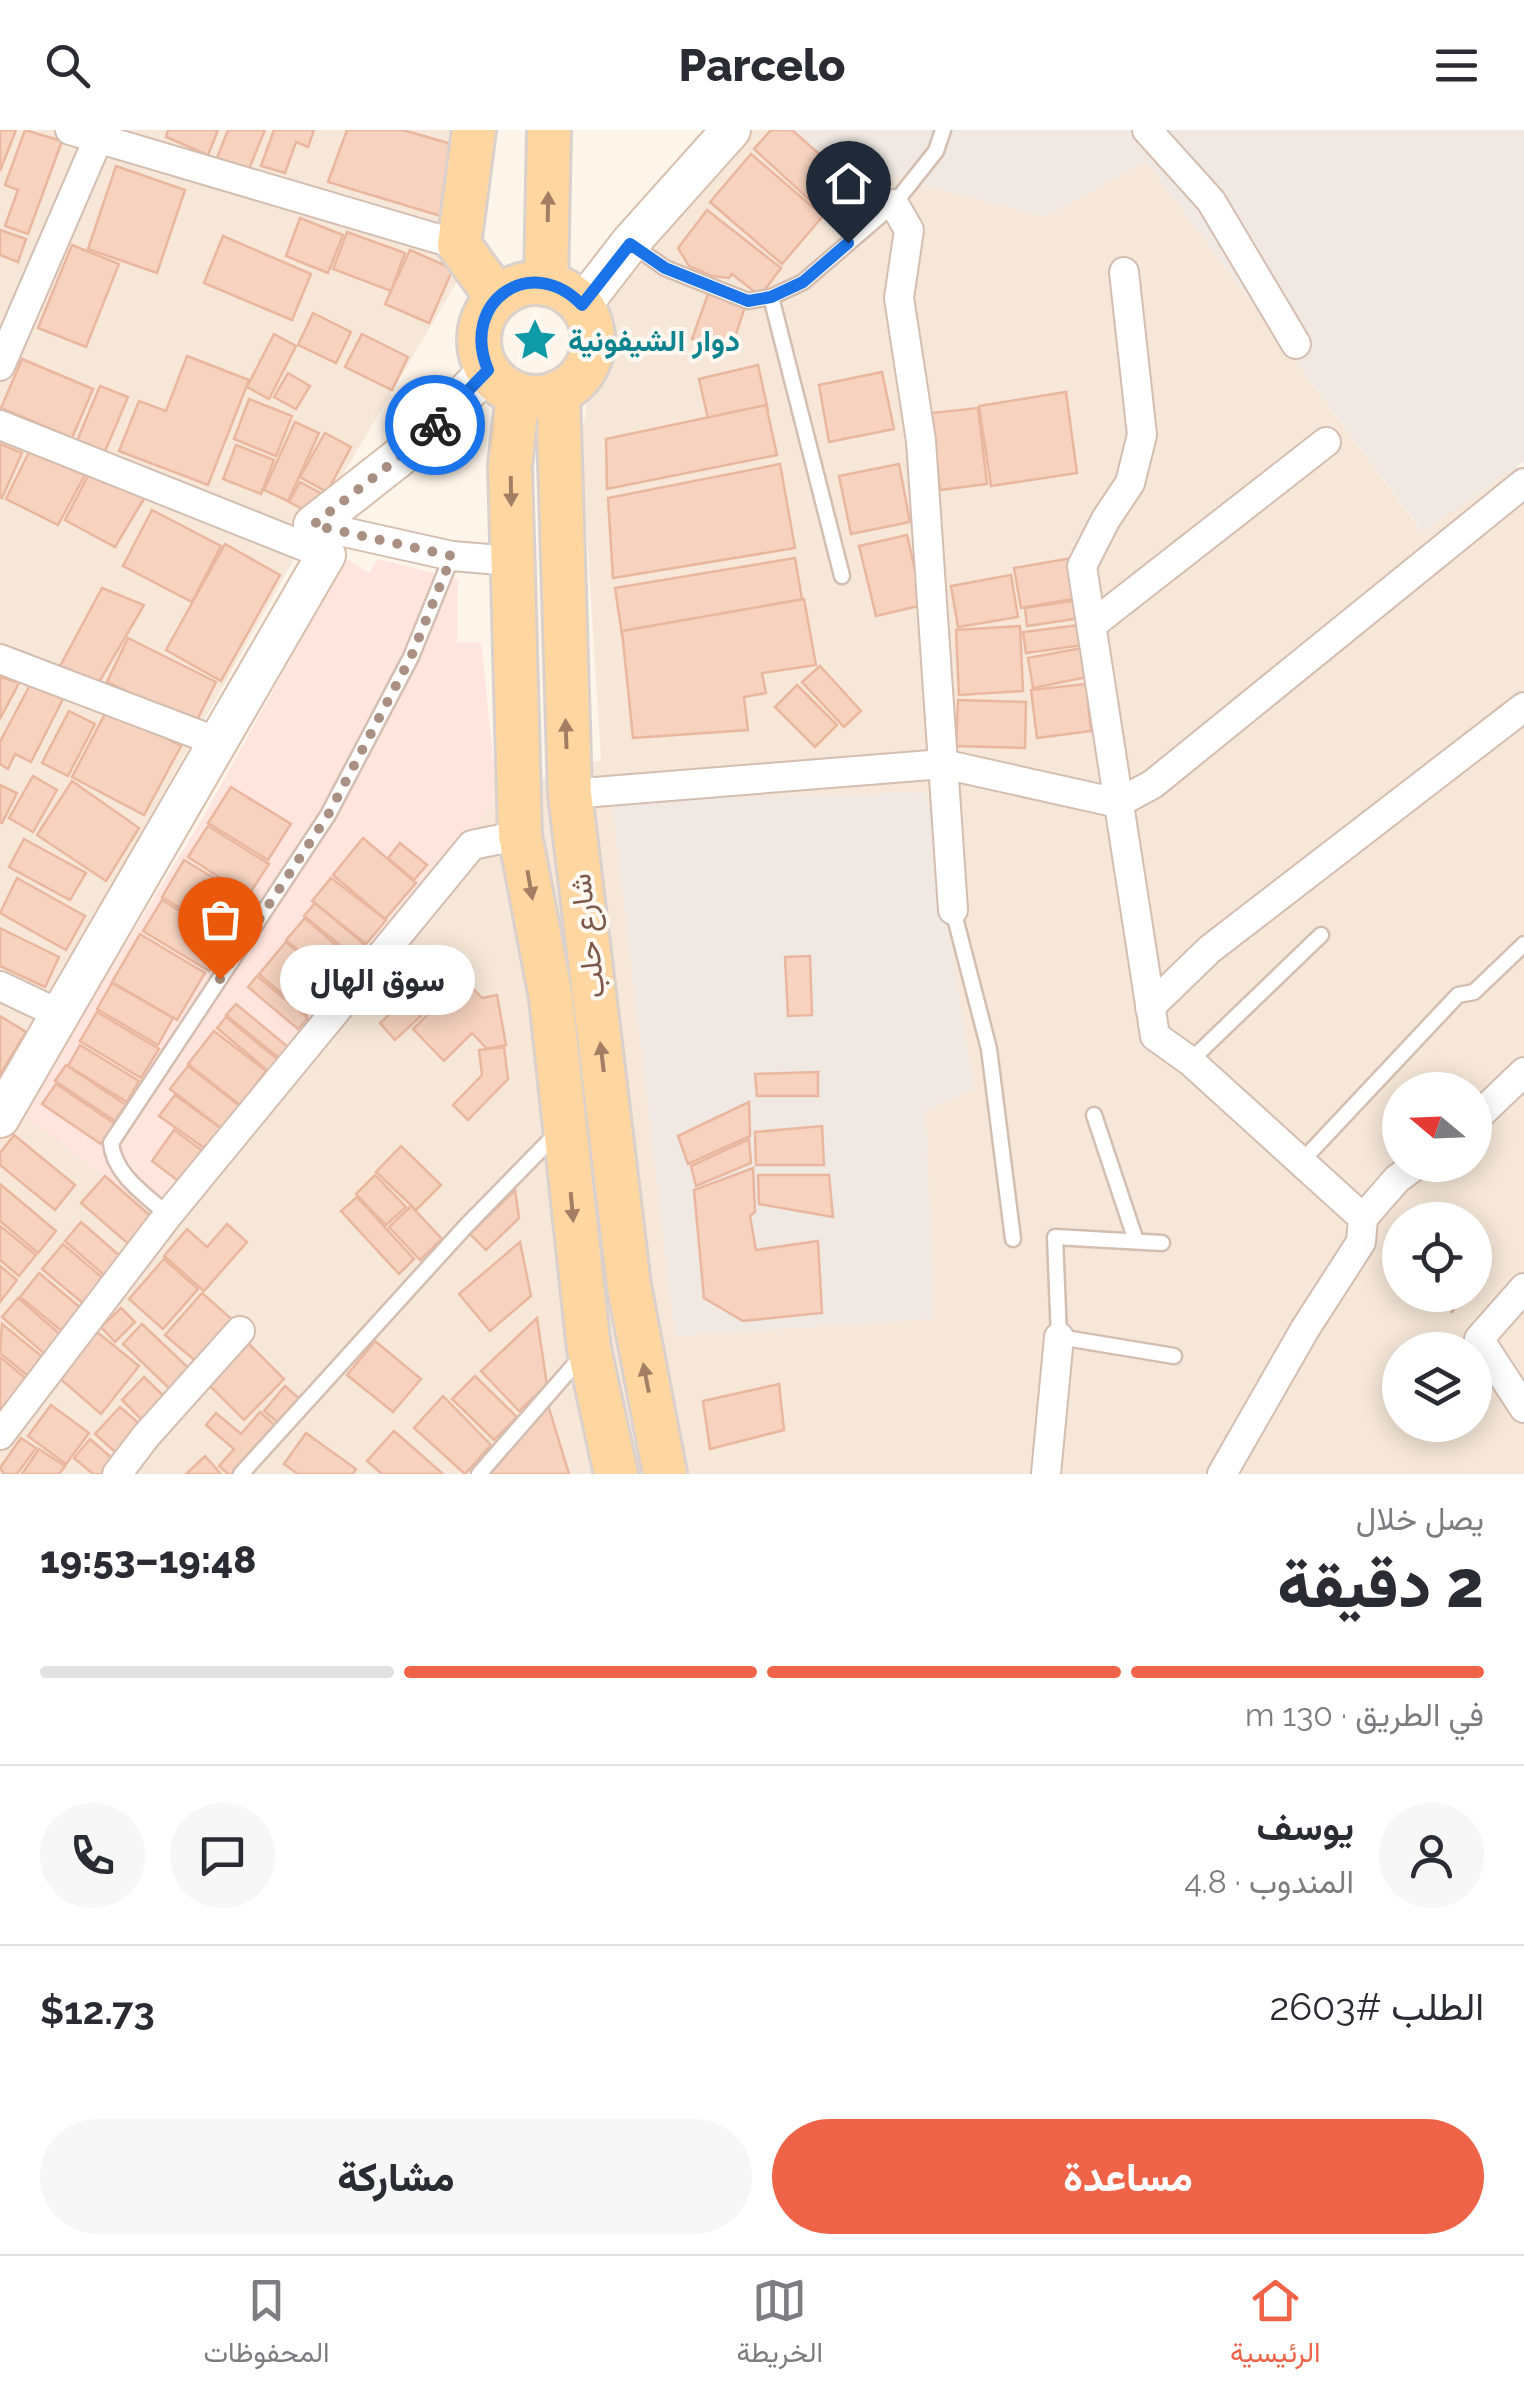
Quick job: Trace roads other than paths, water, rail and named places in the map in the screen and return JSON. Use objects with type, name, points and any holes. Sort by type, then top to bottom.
[{"type":"main road","points":[[474,130],[458,245],[497,298]]},
{"type":"main road","points":[[549,130],[564,293],[594,338],[591,354],[573,384],[521,386],[480,352],[480,332],[497,298],[526,283],[564,293]]},
{"type":"main road","name":"شارع حلب","points":[[521,386],[510,466],[520,834],[551,998],[588,1349],[616,1474]]},
{"type":"main road","name":"شارع حلب","points":[[521,386],[629,1286],[665,1474]]},
{"type":"street","points":[[70,130],[100,135],[458,245]]},
{"type":"street","points":[[564,293],[702,130]]},
{"type":"street","points":[[564,293],[630,244],[732,130]]},
{"type":"street","points":[[1147,130],[1211,202],[1296,344]]},
{"type":"street","points":[[0,366],[100,135]]},
{"type":"street","points":[[894,204],[909,230],[899,298],[922,441],[953,910]]},
{"type":"street","points":[[1124,272],[1142,435],[1130,483],[1082,566],[1155,1036],[1190,1061],[1362,1218]]},
{"type":"street","points":[[0,1118],[218,742],[319,540],[421,440],[521,386]]},
{"type":"street","points":[[0,424],[319,540],[512,561]]},
{"type":"street","points":[[1093,624],[1326,442]]},
{"type":"street","points":[[570,794],[943,764],[1118,803],[1153,784],[1524,483]]},
{"type":"street","points":[[0,659],[218,742]]},
{"type":"street","points":[[1150,1006],[1210,949],[1524,707]]},
{"type":"street","points":[[5,1429],[166,1218],[472,845],[520,834]]},
{"type":"street","points":[[0,986],[61,1015]]},
{"type":"street","points":[[1492,1103],[1524,1072]]},
{"type":"street","points":[[1222,1474],[1267,1392],[1361,1242],[1362,1218],[1395,1182]]},
{"type":"street","points":[[1524,1288],[1479,1338],[1524,1408]]},
{"type":"street","points":[[117,1474],[240,1331]]},
{"type":"street","points":[[1046,1474],[1060,1336]]},
{"type":"lane","points":[[630,244],[665,268],[748,301],[771,297],[803,282],[894,204],[936,151],[943,130]]},
{"type":"lane","points":[[771,297],[842,576]]},
{"type":"lane","points":[[166,1218],[120,1172],[112,1157],[111,1143],[328,815],[411,657],[452,556]]},
{"type":"lane","points":[[953,910],[989,1049],[1013,1239]]},
{"type":"lane","points":[[1190,1061],[1321,935]]},
{"type":"lane","points":[[1301,1162],[1458,995],[1474,992],[1524,944]]},
{"type":"lane","points":[[1094,1115],[1136,1241]]},
{"type":"lane","points":[[242,1474],[466,1226],[565,1124]]},
{"type":"lane","points":[[1162,1243],[1055,1237],[1060,1336],[1174,1356]]},
{"type":"lane","points":[[479,1474],[588,1349]]},
{"type":"place","name":"دوار الشيفونية","points":[[535,340]]},
{"type":"place","name":"سوق الهال","points":[[220,979]]}]
